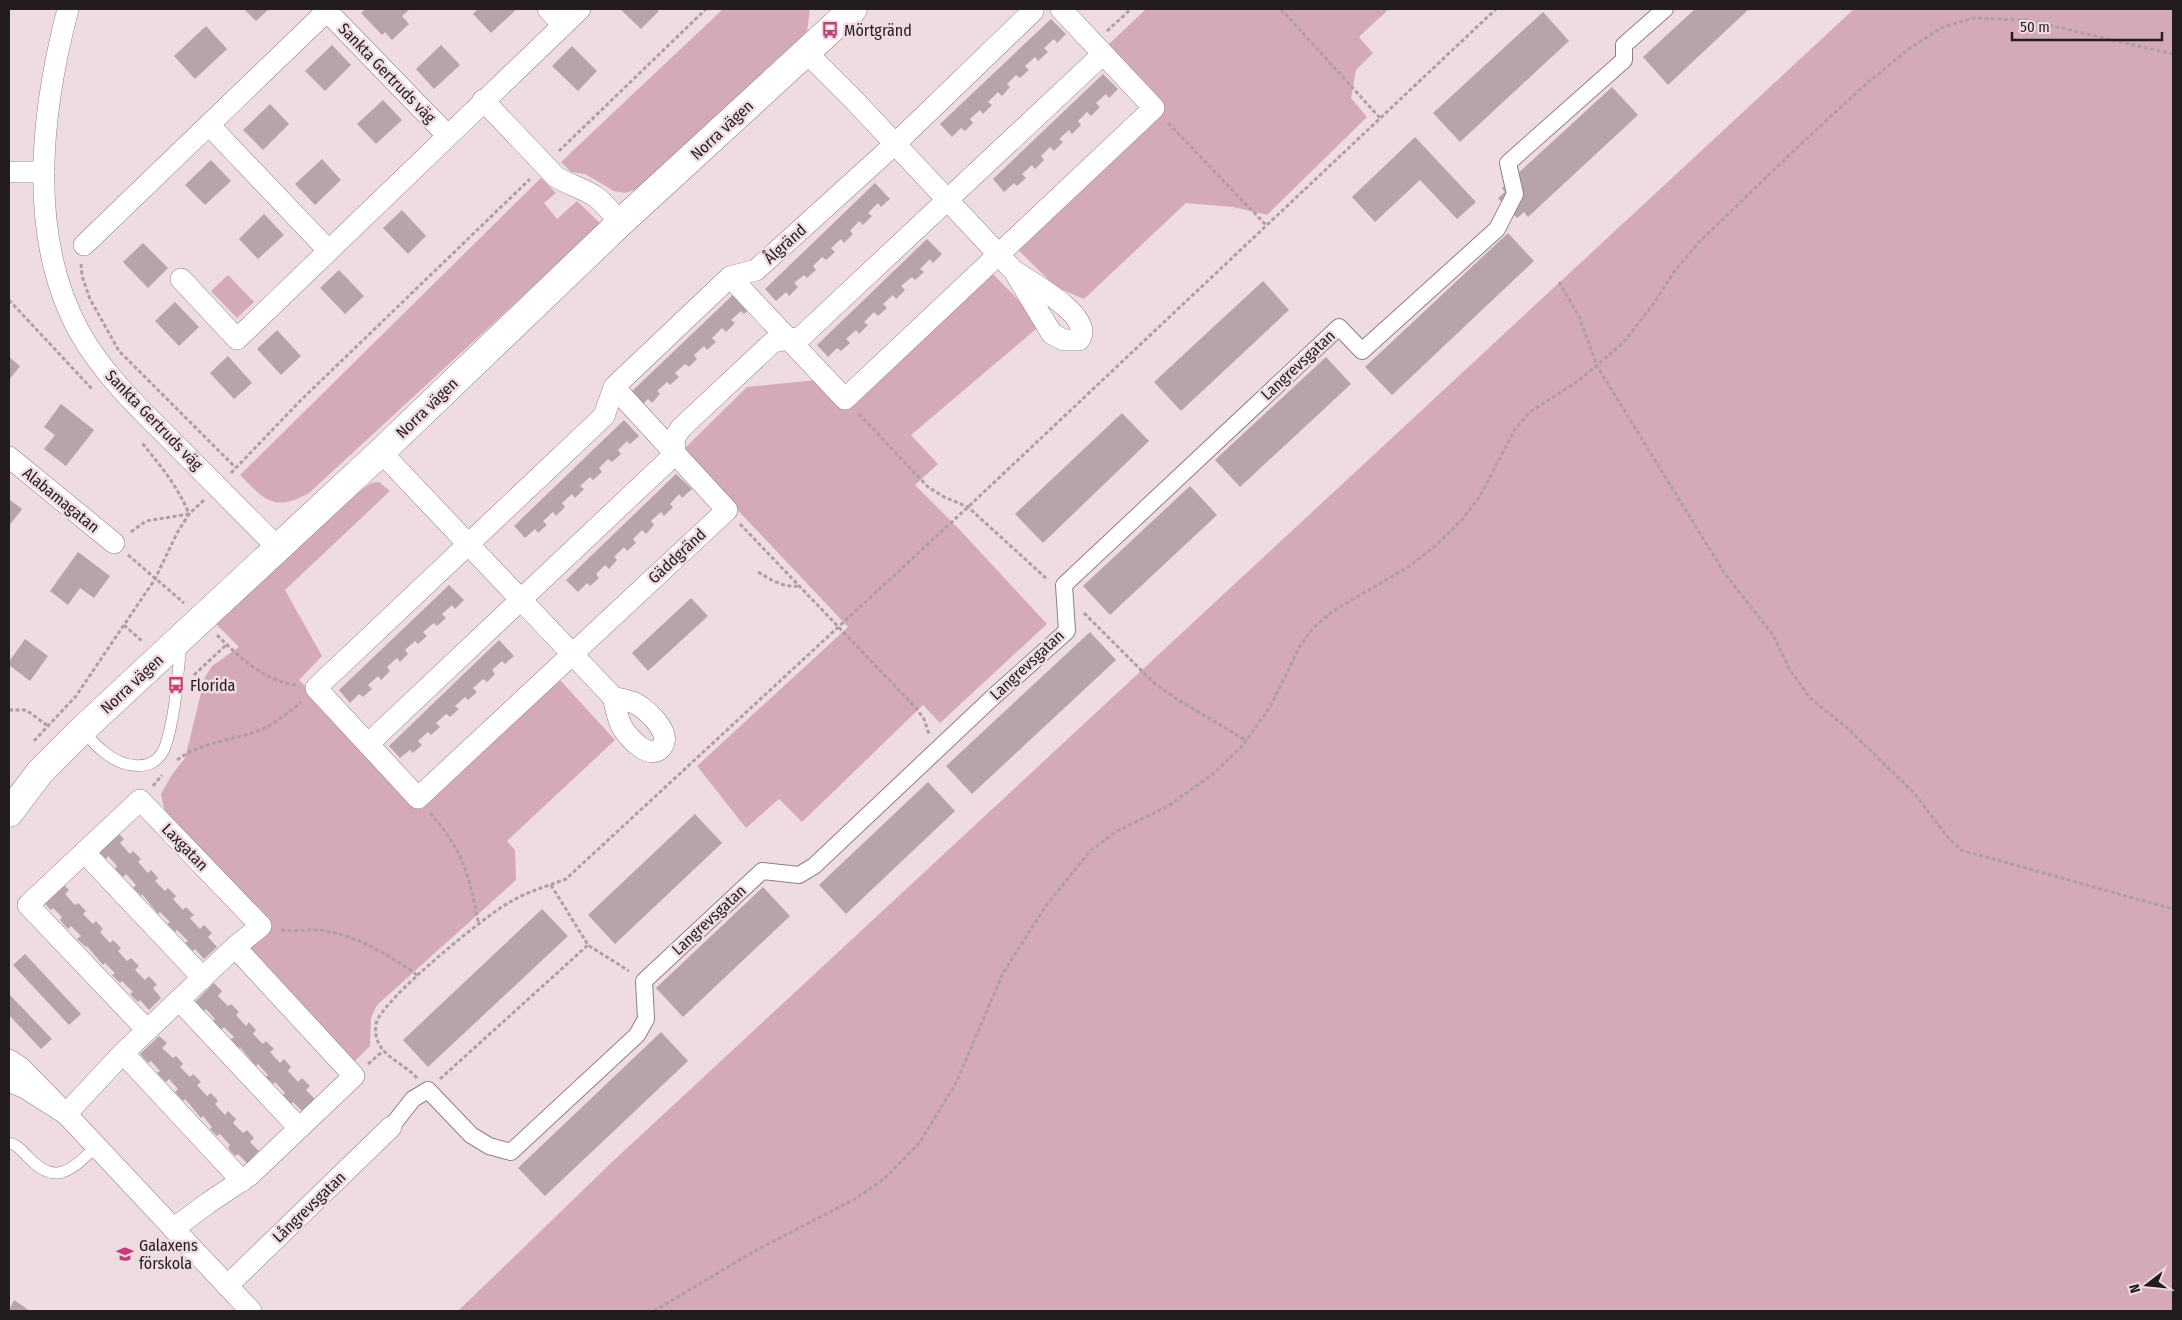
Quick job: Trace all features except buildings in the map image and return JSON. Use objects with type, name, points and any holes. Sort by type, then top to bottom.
[{"type":"street","name":"Sankta Gertruds väg","points":[[68,9],[50,94],[44,172],[46,231],[54,269],[65,302],[80,334],[120,388],[277,547]]},
{"type":"street","name":"Sankta Gertruds väg","points":[[84,245],[327,9],[447,135]]},
{"type":"street","points":[[548,9],[563,25]]},
{"type":"street","name":"Sankta Gertruds väg","points":[[181,280],[237,339],[483,100],[580,9]]},
{"type":"street","name":"Norra vägen","points":[[9,813],[40,772],[82,730],[381,452],[620,223],[853,9]]},
{"type":"street","name":"Ålgränd","points":[[730,277],[756,270],[895,144],[1033,9]]},
{"type":"street","points":[[418,798],[316,688],[604,416],[614,387],[730,277],[845,399],[1154,108],[1061,9]]},
{"type":"street","name":"Langrevsgatan","points":[[644,981],[762,871],[799,875],[814,866],[1067,631],[1064,585],[1339,327],[1362,352],[1497,228],[1515,194],[1508,163],[1624,60],[1624,45],[1665,9]]},
{"type":"street","points":[[676,454],[674,439],[681,428],[774,342],[801,337],[947,199],[1098,49]]},
{"type":"street","points":[[806,52],[1014,271]]},
{"type":"street","points":[[483,100],[545,165],[566,184],[582,189],[597,197],[620,223]]},
{"type":"street","points":[[209,125],[328,250]]},
{"type":"street","points":[[9,172],[44,172]]},
{"type":"street","points":[[614,387],[727,510]]},
{"type":"street","points":[[381,452],[613,697]]},
{"type":"street","points":[[368,744],[676,454]]},
{"type":"street","name":"Alabamagatan","points":[[9,457],[114,544]]},
{"type":"street","name":"Gäddgränd","points":[[418,798],[727,510]]},
{"type":"street","points":[[140,800],[28,905],[147,1030]]},
{"type":"street","name":"Laxgatan","points":[[140,800],[261,926]]},
{"type":"street","points":[[84,852],[203,978]]},
{"type":"street","points":[[66,1114],[123,1052],[261,926]]},
{"type":"street","points":[[173,1229],[208,1203],[250,1176],[354,1076],[236,947]]},
{"type":"street","points":[[391,1127],[412,1099],[428,1090],[471,1135],[489,1146],[511,1152],[637,1035],[646,1018],[644,981]]},
{"type":"street","points":[[179,1000],[299,1128]]},
{"type":"street","points":[[123,1052],[242,1180]]},
{"type":"street","points":[[9,1060],[21,1068],[66,1114],[251,1311]]},
{"type":"street","points":[[9,1081],[25,1088],[66,1114]]},
{"type":"street","name":"Långrevsgatan","points":[[226,1286],[391,1127]]},
{"type":"lane","points":[[82,730],[104,753],[124,764],[138,767],[149,764],[157,758],[164,748],[173,711],[181,639]]},
{"type":"lane","points":[[9,1143],[17,1145],[43,1172],[51,1174],[70,1169],[96,1147]]},
{"type":"path","points":[[31,745],[76,696],[155,579],[177,533],[189,514],[218,487],[314,387],[545,165],[599,110],[706,9]]},
{"type":"path","points":[[1098,49],[1131,9]]},
{"type":"path","points":[[1280,9],[1380,118]]},
{"type":"path","points":[[588,945],[428,1090],[410,1071],[390,1059],[378,1041],[376,1024],[380,1012],[417,975],[478,924],[510,902],[566,879],[968,507],[1496,9]]},
{"type":"path","points":[[654,1311],[753,1252],[855,1199],[884,1179],[920,1142],[956,1083],[1003,973],[1045,907],[1090,851],[1117,831],[1168,806],[1213,774],[1247,741],[1270,707],[1300,646],[1313,628],[1332,610],[1408,567],[1433,548],[1461,521],[1480,496],[1515,429],[1530,412],[1578,381],[1623,343],[1652,306],[1674,272],[1729,212],[1866,84],[1910,48],[1943,27],[1974,18],[2027,20],[2173,54]]},
{"type":"path","points":[[1154,108],[1266,226]]},
{"type":"path","points":[[84,245],[81,261],[82,276],[90,299],[119,351],[236,468]]},
{"type":"path","points":[[1559,282],[1579,316],[1597,366],[1725,574],[1773,635],[1790,670],[1810,698],[1846,727],[1915,794],[1946,835],[1961,850],[2173,909]]},
{"type":"path","points":[[9,300],[96,393]]},
{"type":"path","points":[[845,399],[928,487],[944,497],[968,507],[997,531],[1154,683],[1174,698],[1247,741]]},
{"type":"path","points":[[136,436],[168,474],[180,493],[189,514]]},
{"type":"path","points":[[727,510],[924,719],[933,754]]},
{"type":"path","points":[[114,544],[146,521],[189,514]]},
{"type":"path","points":[[758,572],[771,580],[786,585],[800,586]]},
{"type":"path","points":[[171,766],[187,752],[256,732],[270,725],[286,715],[316,688]]},
{"type":"path","points":[[9,710],[26,710],[48,726]]},
{"type":"path","points":[[140,800],[165,773]]},
{"type":"path","points":[[418,798],[444,828],[464,861],[478,924]]},
{"type":"path","points":[[551,885],[588,945],[644,981]]},
{"type":"path","points":[[261,926],[286,931],[319,930],[355,940],[390,955],[417,975]]},
{"type":"shaded area","points":[[723,9],[810,9],[807,32],[638,189],[625,193],[614,191],[585,174],[571,172],[561,162]]},
{"type":"shaded area","points":[[1146,9],[1389,9],[1359,37],[1373,53],[1356,70],[1351,98],[1367,117],[1267,215],[1233,207],[1186,203],[1084,299],[1056,287],[1016,248],[1163,107],[1108,45]]},
{"type":"shaded area","points":[[1854,9],[2173,9],[2173,1311],[458,1311],[611,1163]]},
{"type":"shaded area","points":[[541,178],[556,193],[544,203],[557,219],[577,201],[601,224],[309,493],[287,502],[278,502],[263,497],[256,491],[240,475]]},
{"type":"shaded area","points":[[987,268],[1042,324],[911,435],[938,464],[915,485],[959,529],[1047,624],[940,723],[923,705],[802,822],[779,799],[746,828],[697,766],[848,627],[682,451],[747,387],[817,380],[841,406]]},
{"type":"shaded area","points":[[228,275],[254,302],[237,318],[211,291]]},
{"type":"shaded area","points":[[379,482],[390,491],[285,590],[322,656],[299,680],[422,809],[560,680],[615,740],[507,841],[515,850],[516,880],[377,1005],[371,1018],[370,1046],[353,1063],[249,946],[272,924],[166,818],[161,794],[173,773],[185,758],[205,677],[212,666],[239,647],[215,623],[359,492],[371,483]]},
{"type":"place","name":"Mörtgränd","points":[[830,30]]},
{"type":"place","name":"Florida","points":[[176,685]]},
{"type":"place","name":"Galaxens förskola","points":[[125,1254]]}]
